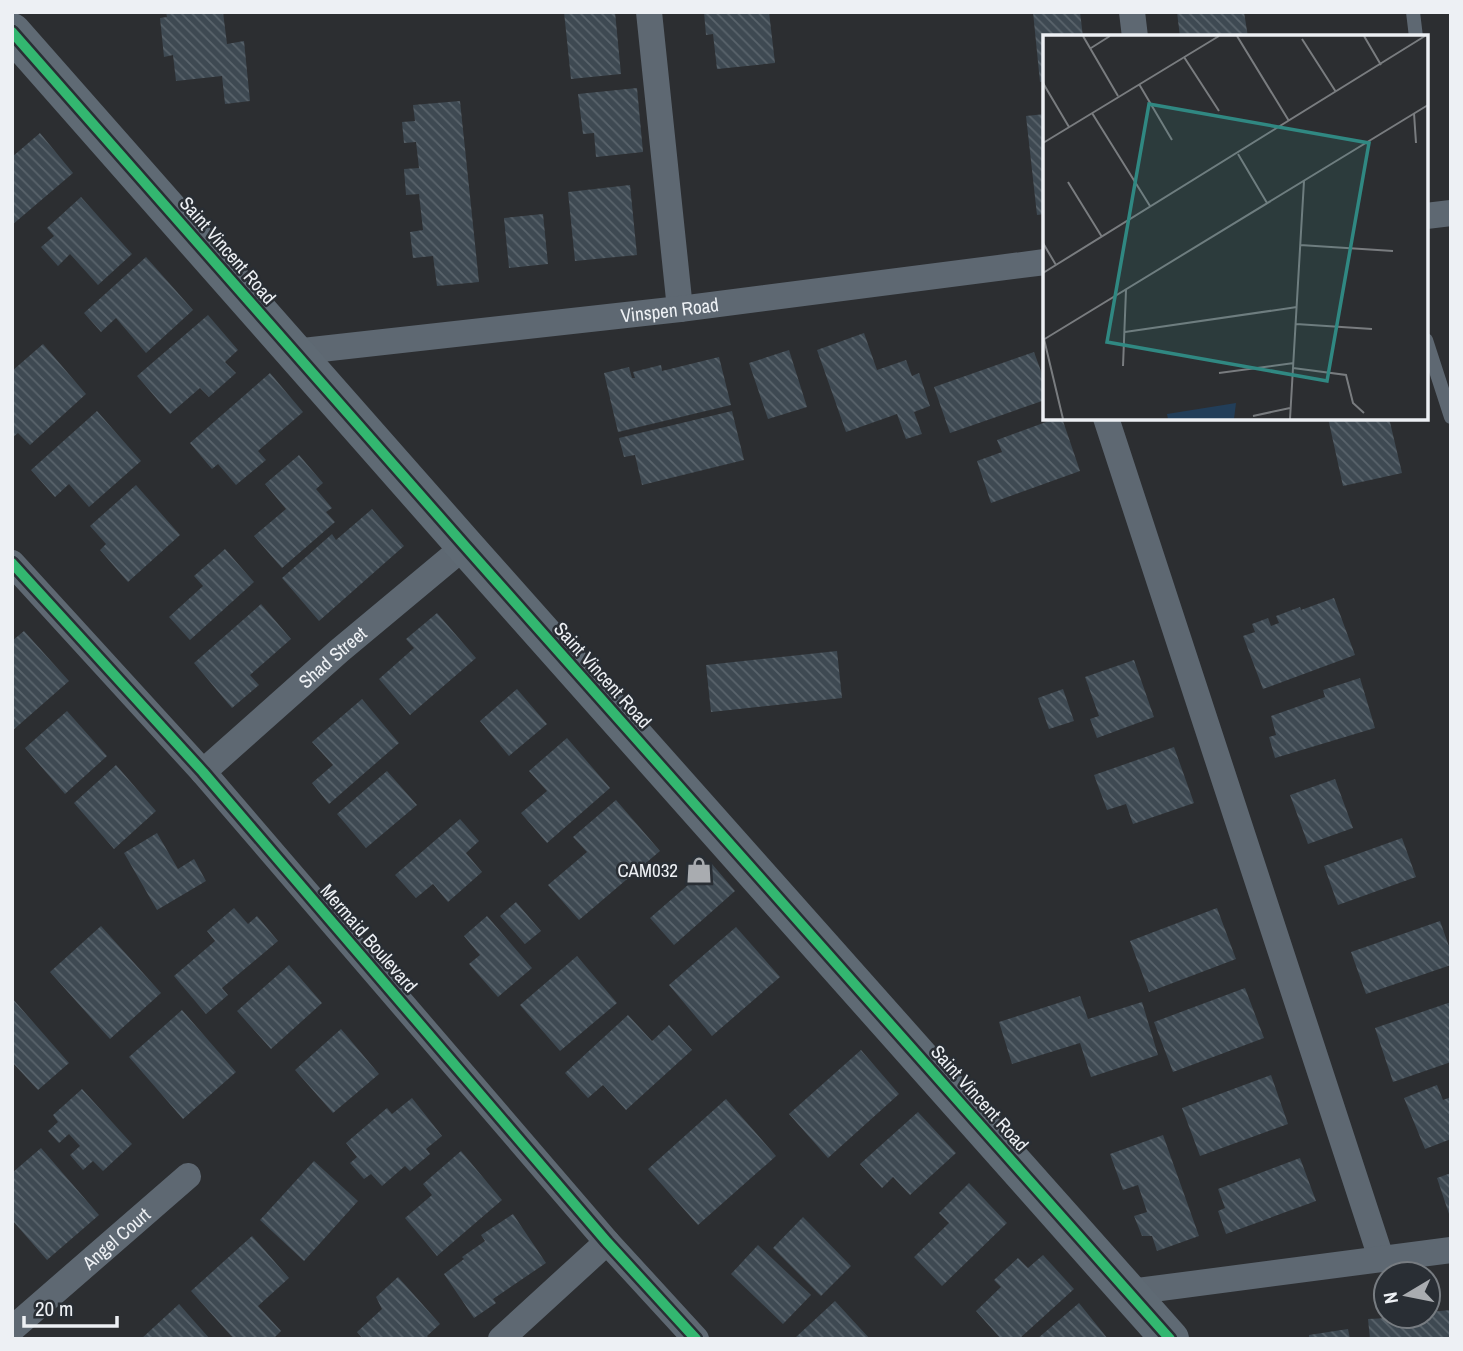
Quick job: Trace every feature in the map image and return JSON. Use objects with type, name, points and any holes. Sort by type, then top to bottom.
[{"type":"street","points":[[649,12],[680,309]]},
{"type":"street","points":[[1132,12],[1135,35]]},
{"type":"street","name":"Saint Vincent Road","points":[[12,32],[1170,1339]]},
{"type":"street","points":[[1428,216],[1451,213]]},
{"type":"street","name":"Vinspen Road","points":[[294,352],[680,309],[1043,262]]},
{"type":"street","points":[[1107,420],[1381,1258]]},
{"type":"street","name":"Shad Street","points":[[203,772],[339,651],[465,546]]},
{"type":"street","name":"Mermaid Boulevard","points":[[12,563],[203,772],[607,1242],[696,1339]]},
{"type":"street","name":"Angel Court","points":[[12,1329],[188,1176]]},
{"type":"street","points":[[501,1339],[607,1242]]},
{"type":"street","points":[[1130,1292],[1451,1250]]},
{"type":"lane","points":[[1413,12],[1416,35]]},
{"type":"lane","points":[[1428,346],[1451,417]]},
{"type":"building","points":[[166,12],[223,12],[227,44],[244,41],[250,101],[225,104],[222,76],[176,81],[173,55],[164,57],[160,18],[167,17]]},
{"type":"building","points":[[564,12],[615,12],[621,74],[571,79]]},
{"type":"building","points":[[704,12],[769,12],[775,63],[717,69],[713,34],[706,35]]},
{"type":"building","points":[[1033,12],[1080,12],[1083,35],[1043,35],[1043,81],[1040,82]]},
{"type":"building","points":[[1177,12],[1244,12],[1248,35],[1180,35]]},
{"type":"building","points":[[637,88],[643,152],[596,157],[594,133],[583,134],[578,94]]},
{"type":"building","points":[[460,101],[479,282],[437,286],[433,256],[413,258],[410,232],[423,230],[419,194],[406,195],[404,169],[419,168],[416,142],[404,143],[402,122],[415,121],[413,105]]},
{"type":"building","points":[[1043,114],[1043,214],[1037,215],[1026,116]]},
{"type":"building","points":[[40,133],[73,173],[12,225],[12,157]]},
{"type":"building","points":[[630,185],[637,255],[575,261],[568,192]]},
{"type":"building","points":[[81,197],[132,254],[98,285],[70,254],[58,266],[41,247],[54,236],[47,228]]},
{"type":"building","points":[[543,214],[548,264],[509,268],[504,218]]},
{"type":"building","points":[[146,257],[193,310],[146,353],[116,318],[101,332],[84,313]]},
{"type":"building","points":[[208,315],[238,350],[225,362],[236,373],[209,397],[200,388],[170,414],[137,376]]},
{"type":"building","points":[[864,333],[877,370],[906,360],[912,376],[919,373],[930,406],[914,412],[922,434],[906,439],[897,414],[846,432],[817,350]]},
{"type":"building","points":[[43,344],[86,394],[30,445],[18,433],[12,438],[12,371]]},
{"type":"building","points":[[789,350],[807,407],[768,419],[749,363]]},
{"type":"building","points":[[1034,352],[1043,377],[1043,401],[950,433],[934,387]]},
{"type":"building","points":[[719,357],[731,405],[618,432],[604,373],[629,367],[632,378],[635,378],[633,372],[661,365],[662,371]]},
{"type":"building","points":[[270,373],[303,412],[258,451],[266,460],[236,485],[218,464],[212,469],[190,443]]},
{"type":"building","points":[[97,411],[141,461],[89,507],[69,484],[55,497],[31,470]]},
{"type":"building","points":[[732,411],[744,460],[642,485],[635,455],[624,457],[619,438]]},
{"type":"building","points":[[1052,420],[1063,420],[1080,471],[991,503],[977,461],[1002,452],[997,440]]},
{"type":"building","points":[[1328,420],[1389,420],[1402,473],[1343,486]]},
{"type":"building","points":[[299,455],[323,483],[316,489],[332,508],[326,512],[335,522],[282,568],[254,536],[286,509],[265,484]]},
{"type":"building","points":[[136,485],[180,535],[128,582],[100,550],[106,544],[90,526]]},
{"type":"building","points":[[372,509],[404,546],[319,621],[282,578],[332,534],[336,540]]},
{"type":"building","points":[[225,549],[254,582],[190,640],[169,617],[203,586],[194,576]]},
{"type":"building","points":[[1334,598],[1355,655],[1263,689],[1243,636],[1255,632],[1252,624],[1268,618],[1271,626],[1279,623],[1276,616]]},
{"type":"building","points":[[261,604],[291,639],[250,675],[259,685],[232,708],[194,663]]},
{"type":"building","points":[[437,613],[476,658],[410,715],[379,679],[414,648],[406,639]]},
{"type":"building","points":[[24,631],[69,681],[12,731],[12,641]]},
{"type":"building","points":[[837,651],[842,698],[711,712],[706,665]]},
{"type":"building","points":[[1134,660],[1154,717],[1097,738],[1090,719],[1099,716],[1085,677]]},
{"type":"building","points":[[1360,678],[1375,728],[1275,758],[1269,737],[1276,735],[1271,716],[1325,697],[1323,690]]},
{"type":"building","points":[[517,689],[547,724],[509,756],[480,721]]},
{"type":"building","points":[[1063,689],[1074,721],[1049,729],[1038,698]]},
{"type":"building","points":[[362,699],[399,743],[329,804],[312,783],[333,765],[312,742]]},
{"type":"building","points":[[67,711],[107,756],[65,794],[25,748]]},
{"type":"building","points":[[567,738],[610,788],[547,843],[521,813],[547,791],[529,771]]},
{"type":"building","points":[[1174,747],[1194,803],[1133,824],[1126,804],[1107,810],[1094,775]]},
{"type":"building","points":[[116,765],[156,811],[114,849],[74,803]]},
{"type":"building","points":[[387,771],[417,805],[366,848],[337,814]]},
{"type":"building","points":[[1335,779],[1353,828],[1308,844],[1290,795]]},
{"type":"building","points":[[616,800],[660,851],[579,920],[548,885],[587,852],[573,837]]},
{"type":"building","points":[[460,819],[479,841],[466,853],[482,872],[448,902],[433,884],[416,898],[395,875]]},
{"type":"building","points":[[157,833],[178,869],[194,859],[206,881],[157,910],[124,853]]},
{"type":"building","points":[[1402,838],[1416,877],[1338,905],[1324,866]]},
{"type":"building","points":[[712,864],[735,891],[674,945],[650,918]]},
{"type":"building","points":[[516,902],[541,931],[525,944],[500,916]]},
{"type":"building","points":[[234,908],[248,924],[257,916],[278,941],[222,988],[228,995],[206,1014],[174,976],[215,941],[207,931]]},
{"type":"building","points":[[1217,908],[1236,959],[1149,992],[1130,941]]},
{"type":"building","points":[[487,916],[532,968],[498,997],[469,964],[480,955],[464,936]]},
{"type":"building","points":[[1440,921],[1451,952],[1451,965],[1366,994],[1351,952]]},
{"type":"building","points":[[101,926],[161,993],[110,1039],[50,972]]},
{"type":"building","points":[[736,927],[780,977],[712,1036],[669,985]]},
{"type":"building","points":[[577,956],[617,1003],[560,1051],[520,1005]]},
{"type":"building","points":[[289,965],[322,1003],[271,1049],[237,1011]]},
{"type":"building","points":[[1245,988],[1264,1038],[1173,1072],[1154,1022]]},
{"type":"building","points":[[1080,996],[1088,1019],[1142,1002],[1158,1055],[1091,1077],[1080,1043],[1012,1064],[999,1022]]},
{"type":"building","points":[[12,998],[69,1063],[38,1090],[12,1062]]},
{"type":"building","points":[[1451,1002],[1451,1062],[1393,1082],[1375,1028]]},
{"type":"building","points":[[182,1010],[236,1072],[183,1119],[129,1057]]},
{"type":"building","points":[[628,1015],[652,1041],[669,1025],[692,1050],[626,1110],[603,1085],[588,1098],[565,1073]]},
{"type":"building","points":[[341,1029],[379,1074],[333,1113],[295,1070]]},
{"type":"building","points":[[861,1050],[899,1094],[828,1158],[789,1114]]},
{"type":"building","points":[[1271,1075],[1288,1124],[1200,1156],[1182,1108]]},
{"type":"building","points":[[1437,1085],[1443,1100],[1451,1097],[1451,1139],[1425,1149],[1404,1098]]},
{"type":"building","points":[[82,1089],[132,1144],[103,1171],[93,1161],[83,1170],[70,1155],[80,1146],[69,1134],[59,1143],[48,1131],[58,1122],[53,1115]]},
{"type":"building","points":[[412,1098],[442,1136],[426,1149],[430,1154],[410,1171],[405,1166],[382,1186],[371,1174],[364,1179],[350,1163],[357,1157],[346,1143],[387,1108],[392,1114]]},
{"type":"building","points":[[726,1099],[776,1156],[698,1225],[648,1169]]},
{"type":"building","points":[[918,1112],[956,1153],[910,1195],[893,1177],[882,1188],[860,1164]]},
{"type":"building","points":[[1163,1135],[1199,1236],[1157,1251],[1152,1236],[1142,1236],[1134,1216],[1147,1212],[1138,1185],[1123,1190],[1110,1154]]},
{"type":"building","points":[[41,1148],[99,1215],[47,1260],[12,1220],[12,1173]]},
{"type":"building","points":[[461,1151],[502,1200],[437,1256],[405,1218],[432,1195],[423,1184]]},
{"type":"building","points":[[1300,1158],[1316,1201],[1226,1234],[1218,1211],[1225,1208],[1218,1189]]},
{"type":"building","points":[[314,1161],[358,1201],[304,1261],[260,1220]]},
{"type":"building","points":[[1451,1173],[1451,1217],[1450,1217],[1437,1178]]},
{"type":"building","points":[[969,1183],[1007,1223],[942,1286],[914,1257],[949,1223],[939,1213]]},
{"type":"building","points":[[513,1214],[546,1263],[493,1299],[496,1303],[474,1318],[444,1274],[485,1241],[481,1235]]},
{"type":"building","points":[[803,1217],[851,1266],[821,1296],[773,1248]]},
{"type":"building","points":[[252,1236],[289,1278],[258,1306],[281,1331],[273,1339],[234,1339],[191,1291]]},
{"type":"building","points":[[758,1245],[811,1295],[783,1324],[731,1274]]},
{"type":"building","points":[[1043,1255],[1074,1289],[1019,1339],[1001,1339],[976,1311],[1001,1287],[994,1280],[1018,1258],[1028,1268]]},
{"type":"building","points":[[398,1277],[440,1324],[427,1336],[430,1339],[363,1339],[357,1332],[382,1309],[376,1297]]},
{"type":"building","points":[[835,1301],[870,1339],[796,1337]]},
{"type":"building","points":[[1079,1303],[1108,1339],[1037,1339]]},
{"type":"building","points":[[179,1304],[210,1339],[141,1339]]},
{"type":"building","points":[[1451,1310],[1451,1339],[1370,1339],[1368,1319],[1372,1319],[1372,1330],[1442,1330],[1442,1311]]},
{"type":"building","points":[[1348,1329],[1350,1339],[1309,1339],[1309,1335]]},
{"type":"cycle path","points":[[12,32],[1170,1339]]},
{"type":"cycle path","points":[[12,563],[203,772],[607,1242],[696,1339]]},
{"type":"place","name":"CAM032","points":[[699,870]]}]
